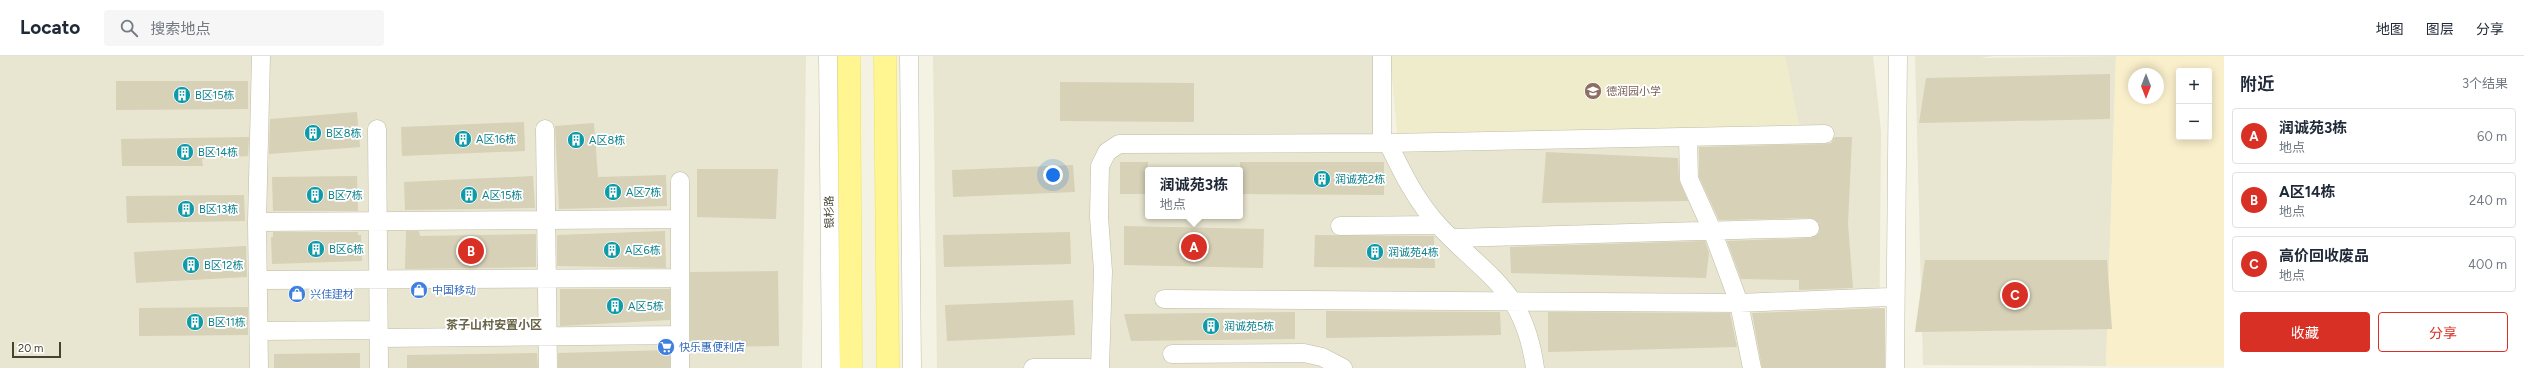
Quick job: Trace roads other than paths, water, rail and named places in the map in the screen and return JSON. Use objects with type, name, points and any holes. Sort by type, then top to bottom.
[{"type":"main road","name":"银杉路","points":[[849,56],[851,368]]},
{"type":"main road","points":[[885,56],[888,368]]},
{"type":"street","points":[[259,368],[257,222],[261,56]]},
{"type":"street","name":"银杉路","points":[[828,56],[831,368]]},
{"type":"street","points":[[909,56],[912,368]]},
{"type":"street","points":[[1382,56],[1385,143],[1409,187],[1438,225],[1498,281],[1514,302],[1532,348],[1535,368]]},
{"type":"street","points":[[1896,368],[1898,56]]},
{"type":"street","points":[[377,129],[379,368]]},
{"type":"street","points":[[545,129],[548,368]]},
{"type":"street","points":[[1100,368],[1103,271],[1099,217],[1100,166],[1102,158],[1112,147],[1119,144],[1385,143],[1825,134]]},
{"type":"street","points":[[1688,137],[1689,180],[1712,230],[1739,303],[1752,368]]},
{"type":"street","points":[[680,181],[680,368]]},
{"type":"street","points":[[257,222],[680,219]]},
{"type":"street","points":[[1340,226],[1438,225]]},
{"type":"street","points":[[1452,238],[1810,228]]},
{"type":"street","points":[[258,280],[680,278]]},
{"type":"street","points":[[1164,299],[1739,303],[1889,296]]},
{"type":"street","points":[[259,331],[547,336],[680,335]]},
{"type":"street","points":[[1172,354],[1304,353],[1322,357],[1343,368]]},
{"type":"street","points":[[1034,368],[1089,368]]},
{"type":"place","name":"德润园小学","points":[[1593,91]]},
{"type":"place","name":"B区15栋","points":[[182,95]]},
{"type":"place","name":"B区8栋","points":[[313,133]]},
{"type":"place","name":"A区16栋","points":[[463,139]]},
{"type":"place","name":"A区8栋","points":[[576,140]]},
{"type":"place","name":"B区14栋","points":[[185,152]]},
{"type":"place","name":"润诚苑2栋","points":[[1322,179]]},
{"type":"place","name":"A区7栋","points":[[613,192]]},
{"type":"place","name":"B区7栋","points":[[315,195]]},
{"type":"place","name":"A区15栋","points":[[469,195]]},
{"type":"place","name":"B区13栋","points":[[186,209]]},
{"type":"place","name":"润诚苑3栋","points":[[1194,247]]},
{"type":"place","name":"B区6栋","points":[[316,249]]},
{"type":"place","name":"A区6栋","points":[[612,250]]},
{"type":"place","name":"A区14栋","points":[[471,251]]},
{"type":"place","name":"润诚苑4栋","points":[[1375,252]]},
{"type":"place","name":"B区12栋","points":[[191,265]]},
{"type":"place","name":"中国移动","points":[[419,290]]},
{"type":"place","name":"兴佳建材","points":[[297,294]]},
{"type":"place","name":"高价回收废品","points":[[2015,295]]},
{"type":"place","name":"A区5栋","points":[[615,306]]},
{"type":"place","name":"B区11栋","points":[[195,322]]},
{"type":"place","name":"润诚苑5栋","points":[[1211,326]]},
{"type":"place","name":"快乐惠便利店","points":[[666,347]]},
{"type":"district","name":"茶子山村安置小区","points":[[494,325]]}]
